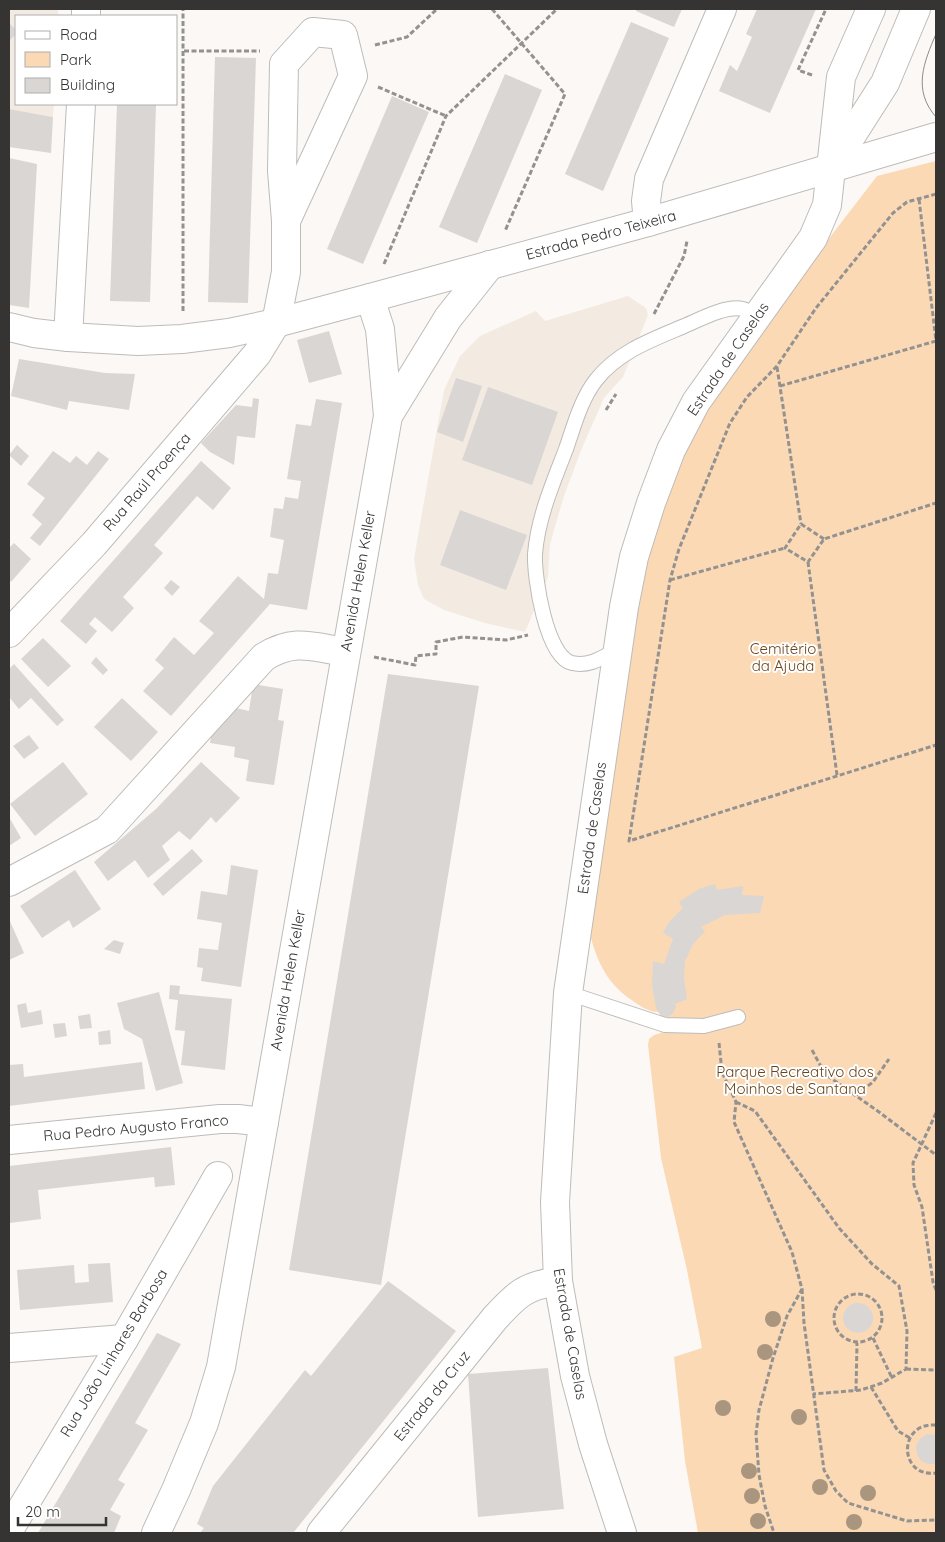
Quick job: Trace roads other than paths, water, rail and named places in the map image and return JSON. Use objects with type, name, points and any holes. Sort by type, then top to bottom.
[{"type":"street","points":[[648,222],[646,201],[649,179],[722,9]]},
{"type":"street","name":"Estrada de Caselas","points":[[622,1533],[592,1444],[575,1376],[558,1281],[555,1202],[568,993],[624,607],[634,557],[671,450],[696,402],[813,238],[827,205],[842,77],[871,9]]},
{"type":"street","points":[[830,168],[885,83],[916,9]]},
{"type":"street","points":[[276,323],[286,272],[286,221],[282,171],[284,64],[314,32],[343,35],[350,65],[286,221]]},
{"type":"street","points":[[68,337],[81,105]]},
{"type":"street","name":"Estrada Pedro Teixeira","points":[[9,327],[34,333],[68,337],[138,340],[182,339],[229,333],[276,323],[648,222],[936,137]]},
{"type":"street","name":"Avenida Helen Keller","points":[[388,416],[448,318],[490,265]]},
{"type":"street","name":"Avenida Helen Keller","points":[[156,1533],[204,1423],[220,1367],[388,416],[380,329],[370,298]]},
{"type":"street","name":"Rua Raúl Proença","points":[[9,634],[94,544],[239,376],[257,354],[276,323]]},
{"type":"street","points":[[9,882],[107,830],[264,657],[277,648],[295,644],[346,652]]},
{"type":"street","name":"Rua Pedro Augusto Franco","points":[[9,1140],[220,1119],[264,1122]]},
{"type":"street","name":"Rua João Linhares Barbosa","points":[[9,1530],[124,1339],[218,1176]]},
{"type":"street","name":"Estrada da Cruz","points":[[321,1533],[515,1296],[542,1283],[558,1281]]},
{"type":"street","points":[[9,1348],[124,1339]]},
{"type":"lane","points":[[618,648],[596,662],[571,663],[562,658],[550,637],[535,575],[536,552],[543,513],[580,408],[596,380],[618,359],[640,345],[722,310],[743,309],[757,316]]},
{"type":"lane","points":[[568,993],[665,1025],[704,1026],[738,1017]]},
{"type":"tram line","points":[[936,34],[924,65],[922,86],[924,97],[936,117]]},
{"type":"park label","name":"Cemitério da Ajuda","points":[[783,658]]},
{"type":"park label","name":"Parque Recreativo dos Moinhos de Santana","points":[[795,1080]]}]
